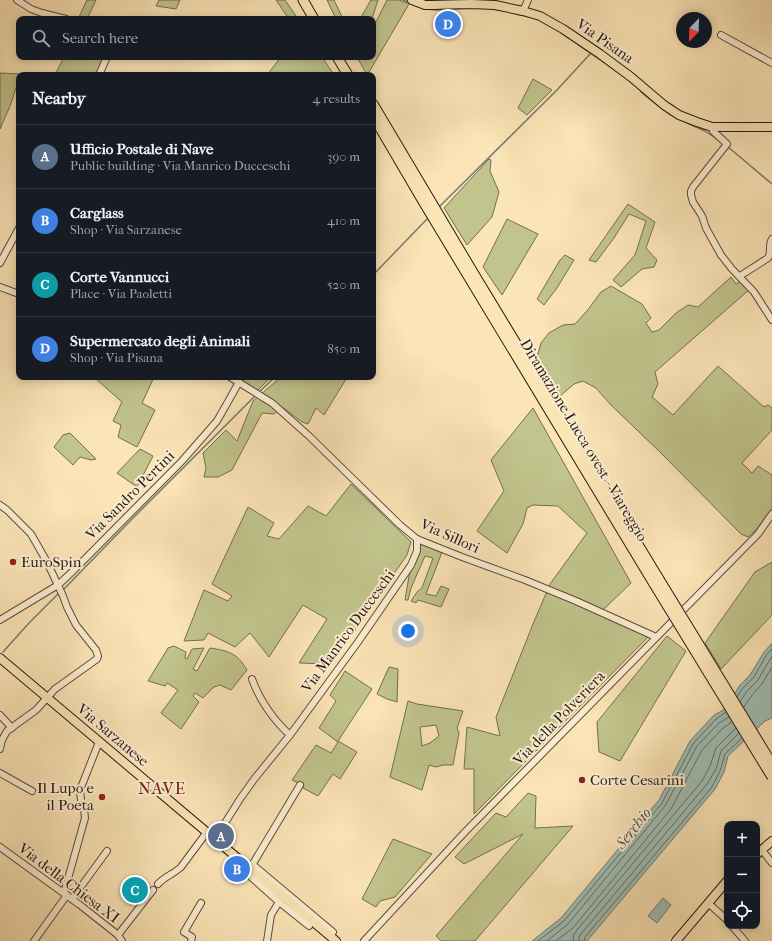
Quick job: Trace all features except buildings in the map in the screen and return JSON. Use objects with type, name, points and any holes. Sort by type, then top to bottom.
[{"type":"highway","points":[[303,0],[312,16]]},
{"type":"highway","points":[[310,0],[319,16]]},
{"type":"highway","points":[[339,60],[346,72]]},
{"type":"highway","points":[[346,60],[353,72]]},
{"type":"highway","name":"Diramazione Lucca ovest - Viareggio","points":[[376,109],[772,777]]},
{"type":"highway","name":"Diramazione Lucca ovest - Viareggio","points":[[376,121],[424,204],[772,764]]},
{"type":"main road","name":"Via Pisana","points":[[412,0],[425,5],[495,2],[540,16],[574,36],[631,77],[664,105],[679,115],[712,127],[772,127]]},
{"type":"main road","name":"Via Sarzanese","points":[[0,658],[215,839],[251,866],[336,941]]},
{"type":"main road","points":[[760,852],[772,841]]},
{"type":"main road","points":[[676,941],[724,884]]},
{"type":"street","points":[[17,0],[31,9],[54,16]]},
{"type":"street","points":[[523,11],[528,0]]},
{"type":"street","points":[[721,35],[772,63]]},
{"type":"street","points":[[100,72],[106,60]]},
{"type":"street","points":[[712,127],[713,131],[726,146],[693,187],[691,191],[693,202],[702,216],[706,228],[721,254],[754,292],[772,320]]},
{"type":"street","points":[[0,263],[16,234]]},
{"type":"street","points":[[740,276],[768,258],[770,255],[770,243],[772,239]]},
{"type":"street","points":[[0,288],[16,293]]},
{"type":"street","name":"Via Sillori","points":[[235,380],[272,403],[309,436],[416,539],[525,580],[656,637]]},
{"type":"street","name":"Via Sandro Pertini","points":[[0,620],[58,585],[182,461],[217,421],[239,382]]},
{"type":"street","points":[[0,505],[31,534],[47,562],[76,625],[96,650],[98,656],[97,659],[55,689],[36,710],[7,731],[2,740],[0,750]]},
{"type":"street","name":"Via della Polveriera","points":[[364,941],[465,832],[758,534],[772,514]]},
{"type":"street","name":"Via Manrico Ducceschi","points":[[215,839],[255,778],[290,735],[358,642],[411,565],[416,551],[416,539]]},
{"type":"street","points":[[252,679],[256,690],[270,712],[280,726],[290,735]]},
{"type":"street","points":[[0,714],[12,728]]},
{"type":"street","points":[[67,896],[84,818],[84,809],[80,800],[80,790],[98,742]]},
{"type":"street","points":[[0,773],[32,791]]},
{"type":"street","points":[[300,785],[251,866],[248,874],[309,926]]},
{"type":"street","points":[[158,884],[162,879],[176,872],[181,867],[207,832]]},
{"type":"street","name":"Via della Chiesa XI","points":[[0,847],[118,935],[122,941]]},
{"type":"street","points":[[34,941],[67,896],[107,851]]},
{"type":"street","points":[[760,852],[772,863]]},
{"type":"street","points":[[251,866],[333,932]]},
{"type":"street","points":[[118,935],[153,890]]},
{"type":"street","points":[[267,941],[271,915],[279,902]]},
{"type":"street","points":[[190,941],[192,937],[184,932],[201,903]]},
{"type":"street","points":[[708,903],[724,917]]},
{"type":"street","points":[[735,929],[745,941]]},
{"type":"green space","points":[[87,0],[96,0],[88,16],[79,16]]},
{"type":"green space","points":[[159,0],[180,0],[176,9],[156,6]]},
{"type":"green space","points":[[276,0],[285,0],[296,16],[287,16]]},
{"type":"green space","points":[[327,0],[334,0],[342,16],[335,16]]},
{"type":"green space","points":[[371,0],[378,0],[373,16],[362,16]]},
{"type":"green space","points":[[387,0],[399,0],[409,4],[376,60],[376,22]]},
{"type":"green space","points":[[62,60],[103,60],[97,72],[56,72]]},
{"type":"green space","points":[[279,60],[324,60],[332,72],[269,72]]},
{"type":"green space","points":[[359,60],[376,60],[369,72],[365,72]]},
{"type":"green space","points":[[0,73],[16,74],[16,88],[0,129]]},
{"type":"green space","points":[[533,79],[552,90],[527,115],[518,108]]},
{"type":"green space","points":[[489,159],[491,160],[490,171],[499,192],[492,217],[467,245],[444,208]]},
{"type":"green space","points":[[628,204],[655,222],[646,248],[657,260],[654,267],[642,269],[621,287],[613,280],[635,255],[646,221],[629,214],[614,238],[596,262],[589,260]]},
{"type":"green space","points":[[507,219],[538,234],[502,295],[483,267]]},
{"type":"green space","points":[[565,255],[574,260],[557,288],[544,305],[537,299],[560,260]]},
{"type":"green space","points":[[731,277],[736,284],[742,280],[750,289],[655,372],[658,384],[652,397],[673,415],[718,366],[764,407],[768,405],[772,408],[772,430],[742,463],[752,473],[758,466],[772,475],[772,508],[756,530],[748,537],[741,534],[611,405],[596,388],[583,381],[574,384],[559,397],[537,357],[541,343],[549,333],[563,325],[575,324],[601,292],[611,286],[642,304],[651,318],[646,323],[652,332],[659,330],[676,313],[688,305],[698,307]]},
{"type":"green space","points":[[97,380],[153,380],[142,403],[155,410],[137,447],[118,437],[121,425],[113,421],[122,402]]},
{"type":"green space","points":[[242,380],[268,380],[258,390]]},
{"type":"green space","points":[[278,380],[345,380],[324,415],[316,408],[308,424],[302,422],[282,407],[274,414],[262,413],[232,470],[218,477],[204,477],[206,468],[203,453],[226,430],[237,441],[253,401]]},
{"type":"green space","points":[[533,408],[631,583],[603,610],[653,632],[474,814],[474,769],[464,769],[467,727],[500,736],[496,717],[550,584],[587,533],[558,506],[533,505],[527,508],[523,524],[507,553],[477,531],[504,491],[491,460]]},
{"type":"green space","points":[[70,433],[96,459],[91,460],[80,457],[73,465],[54,447],[63,435]]},
{"type":"green space","points":[[140,449],[153,456],[137,487],[117,473]]},
{"type":"green space","points":[[351,484],[411,542],[407,555],[330,664],[299,663],[327,619],[303,605],[269,657],[250,633],[235,647],[208,633],[204,640],[184,641],[204,590],[228,601],[232,596],[212,584],[248,507],[274,523],[267,536],[279,539],[308,506],[326,516]]},
{"type":"green space","points":[[421,544],[442,552],[426,594],[436,596],[441,586],[449,589],[441,607],[418,600],[416,603],[411,601],[417,592],[422,588],[433,558],[425,556],[411,588],[408,600],[405,600],[409,576]]},
{"type":"green space","points":[[772,562],[772,615],[721,669],[705,643],[755,572]]},
{"type":"green space","points":[[667,636],[686,651],[620,761],[599,752],[597,722]]},
{"type":"green space","points":[[174,646],[186,652],[185,658],[187,659],[192,649],[204,648],[193,669],[197,671],[210,648],[222,650],[236,656],[247,670],[231,690],[220,685],[214,687],[203,698],[195,693],[193,696],[199,702],[181,729],[161,713],[178,690],[167,683],[165,686],[148,681],[168,648]]},
{"type":"green space","points":[[389,667],[398,669],[397,702],[377,694]]},
{"type":"green space","points":[[345,671],[372,689],[338,741],[357,752],[340,779],[333,774],[318,796],[292,780],[316,745],[331,753],[338,742],[319,728],[336,701],[330,695]]},
{"type":"green space","points":[[408,701],[417,704],[463,711],[457,728],[459,733],[453,765],[436,767],[429,765],[422,790],[390,777]],"holes":[[[436,725],[439,736],[430,743],[422,746],[420,727]]]},
{"type":"green space","points":[[528,793],[536,796],[535,828],[573,826],[475,941],[441,941],[436,936],[523,834],[464,864],[455,857],[496,813],[506,817]]},
{"type":"green space","points":[[393,839],[432,854],[395,897],[380,901],[376,907],[362,899]]},
{"type":"water","name":"Serchio","points":[[772,643],[772,718],[765,721],[728,756],[724,772],[715,789],[587,941],[532,941],[561,918],[659,800],[690,741],[714,715],[722,711],[729,703],[740,685],[750,675],[764,652]]},
{"type":"water","points":[[663,898],[671,905],[657,923],[648,916]]},
{"type":"waterway","points":[[403,0],[426,9],[436,10],[471,8]]},
{"type":"waterway","points":[[492,9],[500,10]]},
{"type":"waterway","points":[[516,14],[530,17]]},
{"type":"waterway","points":[[566,36],[633,84]]},
{"type":"waterway","points":[[438,208],[557,90],[590,54]]},
{"type":"waterway","points":[[641,92],[671,115]]},
{"type":"waterway","points":[[687,123],[705,131],[717,139]]},
{"type":"waterway","points":[[727,146],[772,184]]},
{"type":"waterway","points":[[376,272],[428,218]]},
{"type":"waterway","points":[[259,392],[272,380]]},
{"type":"waterway","points":[[64,589],[255,396]]},
{"type":"waterway","points":[[3,652],[58,594]]},
{"type":"place","name":"Supermercato degli Animali","points":[[448,24]]},
{"type":"place","name":"EuroSpin","points":[[13,562]]},
{"type":"place","name":"Corte Cesarini","points":[[582,780]]},
{"type":"place","name":"Il Lupo e il Poeta","points":[[102,797]]},
{"type":"place","name":"Ufficio Postale di Nave","points":[[221,836]]},
{"type":"place","name":"Carglass","points":[[237,869]]},
{"type":"place","name":"Corte Vannucci","points":[[135,890]]},
{"type":"district","name":"NAVE","points":[[162,788]]}]
